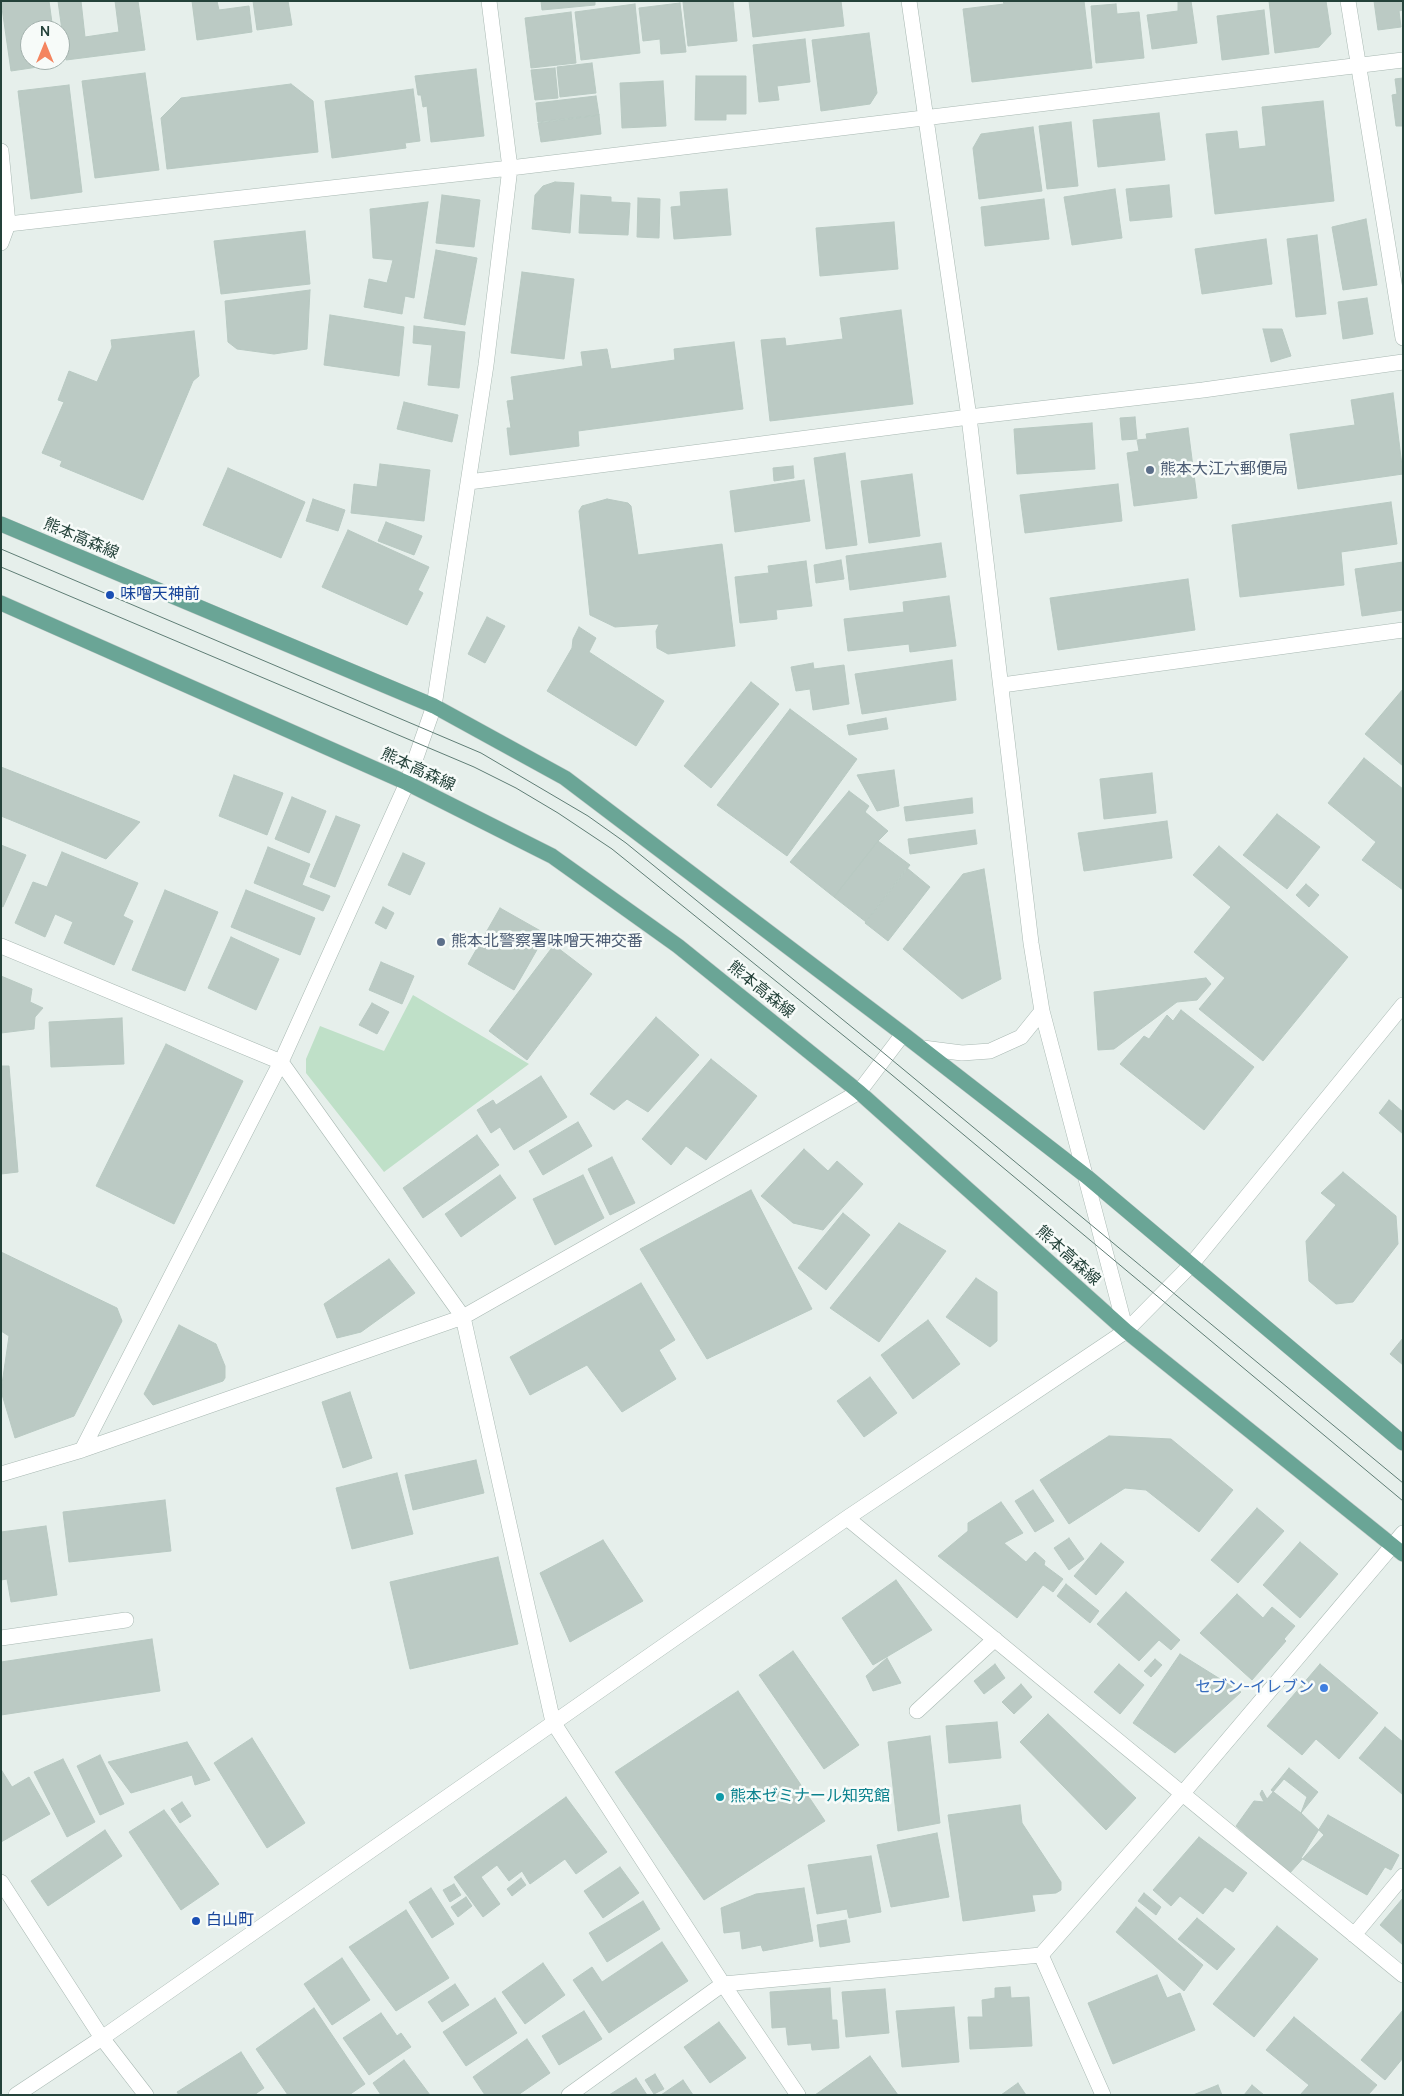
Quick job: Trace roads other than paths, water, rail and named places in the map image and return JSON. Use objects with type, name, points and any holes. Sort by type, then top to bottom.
[{"type":"main road","name":"熊本高森線","points":[[1,524],[434,706],[565,778],[922,1048],[1086,1176],[1403,1444]]},
{"type":"main road","name":"熊本高森線","points":[[1,603],[408,783],[552,856],[678,946],[858,1092],[1126,1331],[1397,1550]]},
{"type":"street","points":[[82,1450],[281,1062],[408,783],[434,706],[469,482],[510,168],[490,1]]},
{"type":"street","points":[[910,1],[969,417],[1031,943],[1042,1011],[1126,1331]]},
{"type":"street","points":[[1348,1],[1403,338]]},
{"type":"street","points":[[8,224],[510,168],[1403,60]]},
{"type":"street","points":[[1,151],[8,224],[1,244]]},
{"type":"street","points":[[469,482],[969,417],[1203,390],[1403,362]]},
{"type":"street","points":[[1002,685],[1403,630]]},
{"type":"street","points":[[1,946],[281,1062],[463,1317],[553,1722],[723,1984],[798,2095]]},
{"type":"street","points":[[16,2095],[102,2038],[847,1518],[1126,1331],[1191,1265],[1403,1005]]},
{"type":"street","points":[[922,1048],[962,1053],[990,1052],[1020,1037],[1042,1011]]},
{"type":"street","points":[[1,1474],[82,1450],[463,1317],[858,1092],[903,1034]]},
{"type":"street","points":[[847,1518],[1403,1975]]},
{"type":"street","points":[[569,2095],[723,1984],[1041,1954],[1397,1550],[1403,1533]]},
{"type":"street","points":[[1,1638],[126,1620]]},
{"type":"street","points":[[917,1711],[995,1639]]},
{"type":"street","points":[[1354,1935],[1403,1876]]},
{"type":"street","points":[[1,1882],[102,2038],[146,2095]]},
{"type":"street","points":[[1041,1954],[1103,2095]]},
{"type":"tram line","points":[[1,549],[481,753],[588,816],[626,843],[880,1050],[1403,1483]]},
{"type":"tram line","points":[[1,567],[474,767],[516,788],[558,813],[612,849],[880,1065],[1403,1501]]},
{"type":"place","name":"熊本大江六郵便局","points":[[1150,470]]},
{"type":"place","name":"味噌天神前","points":[[110,595]]},
{"type":"place","name":"熊本北警察署味噌天神交番","points":[[441,942]]},
{"type":"place","name":"セブン-イレブン","points":[[1324,1688]]},
{"type":"place","name":"熊本ゼミナール知究館","points":[[720,1797]]},
{"type":"place","name":"白山町","points":[[196,1921]]}]
